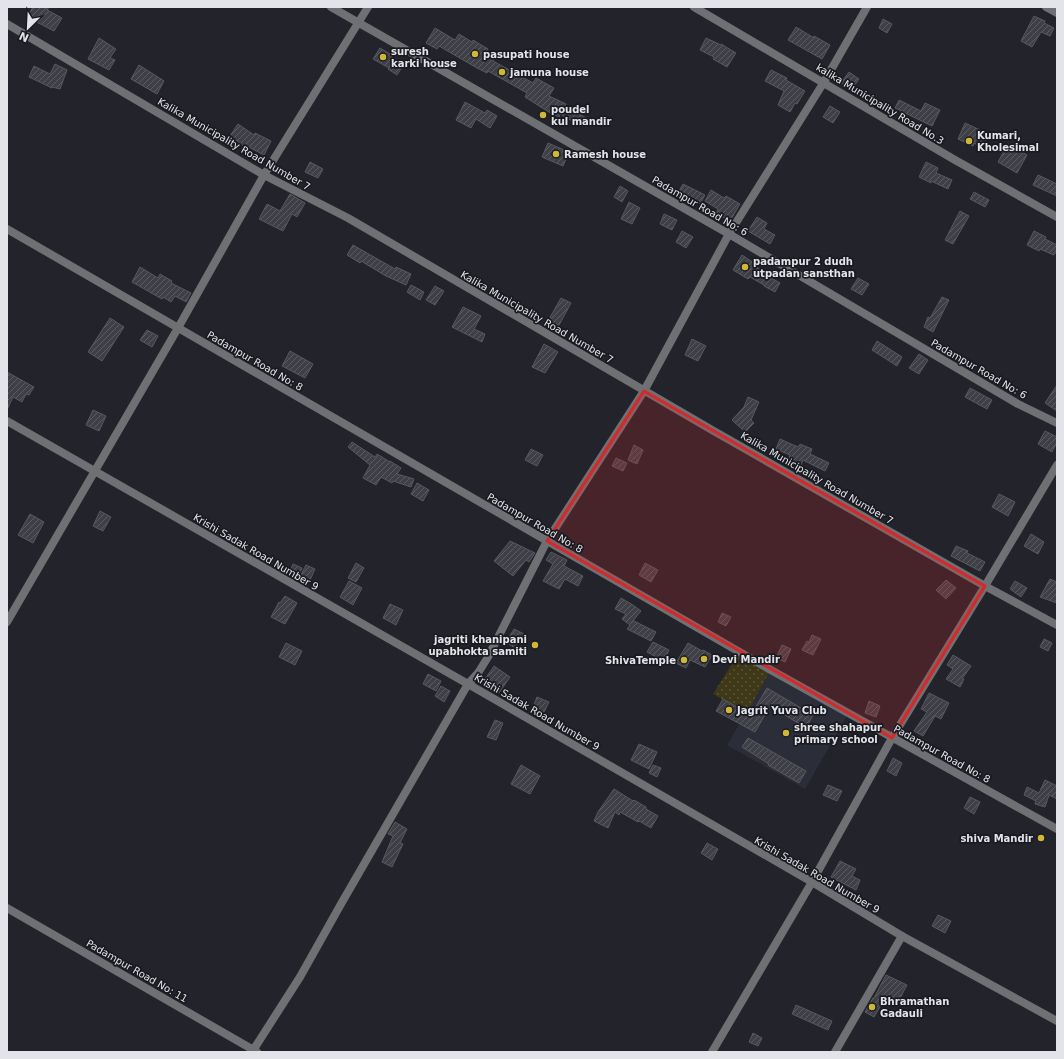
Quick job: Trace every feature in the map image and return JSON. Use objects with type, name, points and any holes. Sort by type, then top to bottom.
[{"type":"street","name":"Padampur Road No: 6","points":[[331,7],[728,234],[1018,404],[1057,423]]},
{"type":"street","points":[[7,622],[178,328],[264,175],[368,7]]},
{"type":"street","name":"kalika Municipality Road No.3","points":[[694,7],[955,160],[1057,217]]},
{"type":"street","points":[[254,1051],[300,977],[468,684],[478,673],[488,657],[547,541],[644,391],[728,234],[824,82],[867,7]]},
{"type":"street","points":[[1046,7],[1057,13]]},
{"type":"street","name":"Kalika Municipality Road Number 7","points":[[7,24],[264,175],[348,218],[644,391],[985,586],[1057,625]]},
{"type":"street","name":"Padampur Road No: 8","points":[[7,229],[763,665],[892,738],[1057,828]]},
{"type":"street","name":"Krishi Sadak Road Number 9","points":[[7,421],[468,684],[812,882],[902,936],[1057,1021]]},
{"type":"street","points":[[712,1052],[812,882],[892,738],[1057,465]]},
{"type":"street","name":"Padampur Road No: 11","points":[[7,908],[254,1051]]},
{"type":"street","points":[[835,1052],[902,936]]},
{"type":"highlighted area","points":[[644,391],[985,586],[892,738],[547,541]]},
{"type":"shaded area","points":[[739,653],[770,671],[747,713],[713,694]]},
{"type":"shaded area","name":"shree shahapur primary school","points":[[770,671],[848,714],[805,789],[727,745]]},
{"type":"building","points":[[33,7],[49,7],[47,10],[62,18],[54,31],[27,17]]},
{"type":"building","points":[[1034,16],[1045,21],[1044,23],[1054,28],[1050,36],[1041,32],[1032,47],[1021,41]]},
{"type":"building","points":[[883,19],[892,24],[887,33],[879,28]]},
{"type":"building","points":[[796,27],[814,38],[814,36],[830,45],[822,59],[788,40]]},
{"type":"building","points":[[435,28],[455,40],[459,34],[472,42],[473,40],[488,49],[485,55],[494,59],[493,61],[533,83],[536,78],[554,88],[549,96],[566,104],[565,106],[586,118],[581,126],[560,114],[559,117],[547,111],[525,97],[527,93],[488,71],[487,73],[477,68],[439,46],[437,49],[426,43]]},
{"type":"building","points":[[99,38],[116,49],[110,58],[115,60],[109,70],[88,59]]},
{"type":"building","points":[[706,38],[721,44],[736,53],[727,67],[713,59],[714,57],[700,50]]},
{"type":"building","points":[[380,48],[392,55],[391,57],[404,64],[397,75],[388,69],[389,68],[373,59]]},
{"type":"building","points":[[55,64],[67,70],[60,89],[52,88],[29,77],[34,66],[50,74]]},
{"type":"building","points":[[139,65],[164,81],[157,94],[131,79]]},
{"type":"building","points":[[771,70],[787,78],[786,80],[805,91],[790,112],[778,105],[784,91],[765,81]]},
{"type":"building","points":[[849,72],[859,79],[851,90],[841,83]]},
{"type":"building","points":[[899,100],[921,111],[925,103],[940,110],[932,126],[895,108]]},
{"type":"building","points":[[465,102],[485,113],[487,110],[497,116],[490,128],[476,119],[471,128],[456,120]]},
{"type":"building","points":[[830,106],[840,112],[833,123],[823,117]]},
{"type":"building","points":[[965,123],[980,130],[978,135],[986,140],[982,148],[974,143],[973,146],[958,139]]},
{"type":"building","points":[[238,124],[254,135],[255,133],[271,141],[264,155],[245,145],[244,146],[230,136]]},
{"type":"building","name":"Ramesh house","points":[[548,143],[569,152],[563,166],[542,157]]},
{"type":"building","points":[[1008,144],[1027,155],[1017,173],[998,162]]},
{"type":"building","points":[[310,162],[323,169],[318,178],[305,172]]},
{"type":"building","points":[[926,162],[938,168],[936,173],[952,180],[948,189],[919,177]]},
{"type":"building","points":[[1038,175],[1057,184],[1057,196],[1033,185]]},
{"type":"building","points":[[683,184],[705,195],[700,204],[678,193]]},
{"type":"building","points":[[620,186],[628,191],[622,202],[614,197]]},
{"type":"building","points":[[711,190],[724,198],[726,196],[740,204],[730,221],[716,213],[718,209],[705,201]]},
{"type":"building","points":[[974,192],[989,200],[985,207],[970,199]]},
{"type":"building","points":[[290,194],[305,203],[297,217],[292,214],[283,231],[259,219],[267,204],[280,211]]},
{"type":"building","points":[[629,202],[640,208],[632,224],[621,219]]},
{"type":"building","points":[[960,211],[969,216],[953,244],[945,240]]},
{"type":"building","points":[[664,214],[677,220],[672,230],[660,224]]},
{"type":"building","points":[[757,217],[767,223],[764,229],[775,235],[770,244],[748,231]]},
{"type":"building","points":[[682,231],[693,237],[686,248],[676,242]]},
{"type":"building","points":[[1034,231],[1057,245],[1054,255],[1040,249],[1039,251],[1027,245]]},
{"type":"building","points":[[353,245],[395,269],[396,267],[411,274],[406,285],[386,276],[361,261],[360,263],[347,255]]},
{"type":"building","points":[[742,255],[757,265],[756,267],[767,273],[766,275],[780,283],[775,292],[750,277],[748,279],[733,270]]},
{"type":"building","points":[[140,267],[158,278],[160,274],[172,281],[171,283],[191,293],[186,302],[175,296],[171,302],[163,297],[162,299],[132,282]]},
{"type":"building","points":[[858,278],[869,284],[862,295],[851,289]]},
{"type":"building","points":[[411,285],[424,292],[420,300],[407,292]]},
{"type":"building","points":[[435,286],[444,291],[435,305],[426,300]]},
{"type":"building","points":[[942,297],[949,300],[933,332],[924,327],[928,317],[930,318]]},
{"type":"building","points":[[561,298],[571,303],[558,327],[548,321]]},
{"type":"building","points":[[463,307],[481,316],[474,329],[485,334],[482,342],[452,327]]},
{"type":"building","points":[[110,318],[124,327],[102,361],[88,352]]},
{"type":"building","points":[[147,330],[158,336],[152,347],[140,340]]},
{"type":"building","points":[[692,339],[706,346],[698,361],[685,355]]},
{"type":"building","points":[[877,341],[902,357],[897,366],[872,350]]},
{"type":"building","points":[[544,344],[558,352],[545,373],[532,367]]},
{"type":"building","points":[[290,351],[313,364],[305,378],[282,366]]},
{"type":"building","points":[[919,354],[928,360],[919,374],[909,368]]},
{"type":"building","points":[[7,372],[34,387],[29,395],[26,394],[22,402],[13,397],[7,410]]},
{"type":"building","points":[[1057,385],[1057,411],[1045,403]]},
{"type":"building","points":[[970,388],[992,400],[987,409],[965,397]]},
{"type":"building","points":[[748,397],[759,402],[751,420],[754,423],[745,432],[732,420],[744,407]]},
{"type":"building","points":[[93,410],[106,416],[99,431],[86,425]]},
{"type":"building","points":[[1045,431],[1057,437],[1057,442],[1052,452],[1038,444]]},
{"type":"building","points":[[780,439],[798,447],[800,444],[812,449],[810,454],[829,463],[825,471],[803,460],[801,465],[788,460],[790,455],[776,449]]},
{"type":"building","points":[[352,442],[375,457],[377,454],[401,468],[397,474],[414,479],[411,487],[393,481],[392,483],[381,477],[376,485],[363,478],[370,465],[348,447]]},
{"type":"building","points":[[634,445],[643,450],[637,464],[628,460]]},
{"type":"building","points":[[531,449],[543,455],[537,466],[525,460]]},
{"type":"building","points":[[616,458],[627,463],[623,471],[612,466]]},
{"type":"building","points":[[417,483],[429,490],[423,501],[411,494]]},
{"type":"building","points":[[999,494],[1015,502],[1008,516],[992,507]]},
{"type":"building","points":[[100,511],[111,517],[103,531],[93,526]]},
{"type":"building","points":[[30,514],[44,522],[33,543],[18,535]]},
{"type":"building","points":[[1031,534],[1044,542],[1038,554],[1024,546]]},
{"type":"building","points":[[510,541],[535,553],[529,562],[526,560],[513,576],[494,561]]},
{"type":"building","points":[[956,546],[968,551],[967,553],[985,562],[980,571],[951,556]]},
{"type":"building","points":[[551,552],[567,560],[564,566],[583,576],[578,586],[565,579],[559,589],[543,581],[553,564],[546,560]]},
{"type":"building","points":[[356,563],[364,568],[356,582],[348,578]]},
{"type":"building","points":[[645,563],[658,570],[651,582],[639,575]]},
{"type":"building","points":[[293,564],[302,568],[298,577],[289,573]]},
{"type":"building","points":[[306,565],[315,569],[310,580],[301,575]]},
{"type":"building","points":[[1050,579],[1057,582],[1057,603],[1040,597]]},
{"type":"building","points":[[946,580],[956,588],[946,599],[936,590]]},
{"type":"building","points":[[349,581],[362,588],[353,605],[340,597]]},
{"type":"building","points":[[1015,581],[1027,588],[1021,597],[1010,589]]},
{"type":"building","points":[[285,596],[297,603],[285,624],[271,617],[279,602],[280,603]]},
{"type":"building","points":[[621,598],[641,611],[632,622],[634,621],[656,632],[651,641],[627,629],[630,625],[622,619],[626,614],[615,609]]},
{"type":"building","points":[[390,604],[403,610],[396,625],[383,618]]},
{"type":"building","points":[[722,613],[731,617],[726,626],[718,622]]},
{"type":"building","points":[[514,629],[524,634],[515,648],[506,642]]},
{"type":"building","points":[[812,635],[821,639],[813,655],[802,650],[807,641],[809,642]]},
{"type":"building","points":[[1044,639],[1052,643],[1048,651],[1040,647]]},
{"type":"building","points":[[653,642],[669,650],[664,661],[647,652]]},
{"type":"building","points":[[286,643],[302,651],[295,665],[279,657]]},
{"type":"building","points":[[688,643],[712,655],[705,667],[690,660],[686,668],[676,663]]},
{"type":"building","points":[[782,645],[791,649],[785,662],[776,658]]},
{"type":"building","points":[[953,655],[971,666],[962,679],[964,679],[960,687],[946,679],[953,669],[947,665]]},
{"type":"building","points":[[494,666],[510,677],[499,693],[483,682]]},
{"type":"building","points":[[428,674],[441,681],[436,691],[423,684]]},
{"type":"building","points":[[441,686],[450,691],[444,702],[435,696]]},
{"type":"building","points":[[767,688],[813,715],[806,728],[770,706],[755,732],[716,711],[723,699],[751,715]]},
{"type":"building","points":[[929,693],[949,703],[941,719],[935,716],[923,736],[914,731],[927,712],[921,709]]},
{"type":"building","points":[[537,697],[549,702],[544,712],[533,707]]},
{"type":"building","points":[[869,701],[880,706],[876,717],[865,713]]},
{"type":"building","points":[[495,720],[503,723],[496,740],[487,737]]},
{"type":"building","points":[[748,738],[806,771],[799,783],[768,765],[769,764],[742,747]]},
{"type":"building","points":[[639,744],[657,752],[649,769],[631,760]]},
{"type":"building","points":[[893,758],[902,763],[896,776],[887,771]]},
{"type":"building","points":[[521,765],[540,776],[530,794],[511,784]]},
{"type":"building","points":[[653,765],[661,768],[657,777],[649,773]]},
{"type":"building","points":[[1045,780],[1057,786],[1057,799],[1049,795],[1045,807],[1035,804],[1036,801],[1024,795],[1027,787],[1039,793]]},
{"type":"building","points":[[828,785],[842,791],[837,801],[823,795]]},
{"type":"building","points":[[614,789],[646,807],[646,809],[658,816],[651,828],[620,812],[619,815],[615,812],[608,828],[594,821],[598,812]]},
{"type":"building","points":[[970,797],[980,802],[974,814],[964,808]]},
{"type":"building","points":[[395,822],[407,829],[400,843],[403,844],[392,867],[382,862],[393,836],[388,834]]},
{"type":"building","points":[[707,843],[718,849],[712,860],[701,853]]},
{"type":"building","points":[[840,861],[856,869],[852,876],[860,880],[856,890],[831,877]]},
{"type":"building","points":[[938,915],[951,921],[945,933],[932,926]]},
{"type":"building","points":[[886,975],[907,985],[899,1000],[887,995],[874,1017],[865,1012]]},
{"type":"building","points":[[796,1005],[832,1021],[828,1030],[792,1014]]},
{"type":"building","points":[[753,1033],[762,1038],[758,1046],[749,1042]]},
{"type":"place","name":"pasupati house","points":[[475,54]]},
{"type":"place","name":"suresh karki house","points":[[383,57]]},
{"type":"place","name":"jamuna house","points":[[502,72]]},
{"type":"place","name":"poudel kul mandir","points":[[543,115]]},
{"type":"place","name":"Kumari, Kholesimal","points":[[969,141]]},
{"type":"place","name":"Ramesh house","points":[[556,154]]},
{"type":"place","name":"padampur 2 dudh utpadan sansthan","points":[[745,267]]},
{"type":"place","name":"jagriti khanipani upabhokta samiti","points":[[535,645]]},
{"type":"place","name":"Devi Mandir","points":[[704,659]]},
{"type":"place","name":"ShivaTemple","points":[[684,660]]},
{"type":"place","name":"Jagrit Yuva Club","points":[[729,710]]},
{"type":"place","name":"shree shahapur primary school","points":[[786,733]]},
{"type":"place","name":"shiva Mandir","points":[[1041,838]]},
{"type":"place","name":"Bhramathan Gadauli","points":[[872,1007]]}]
